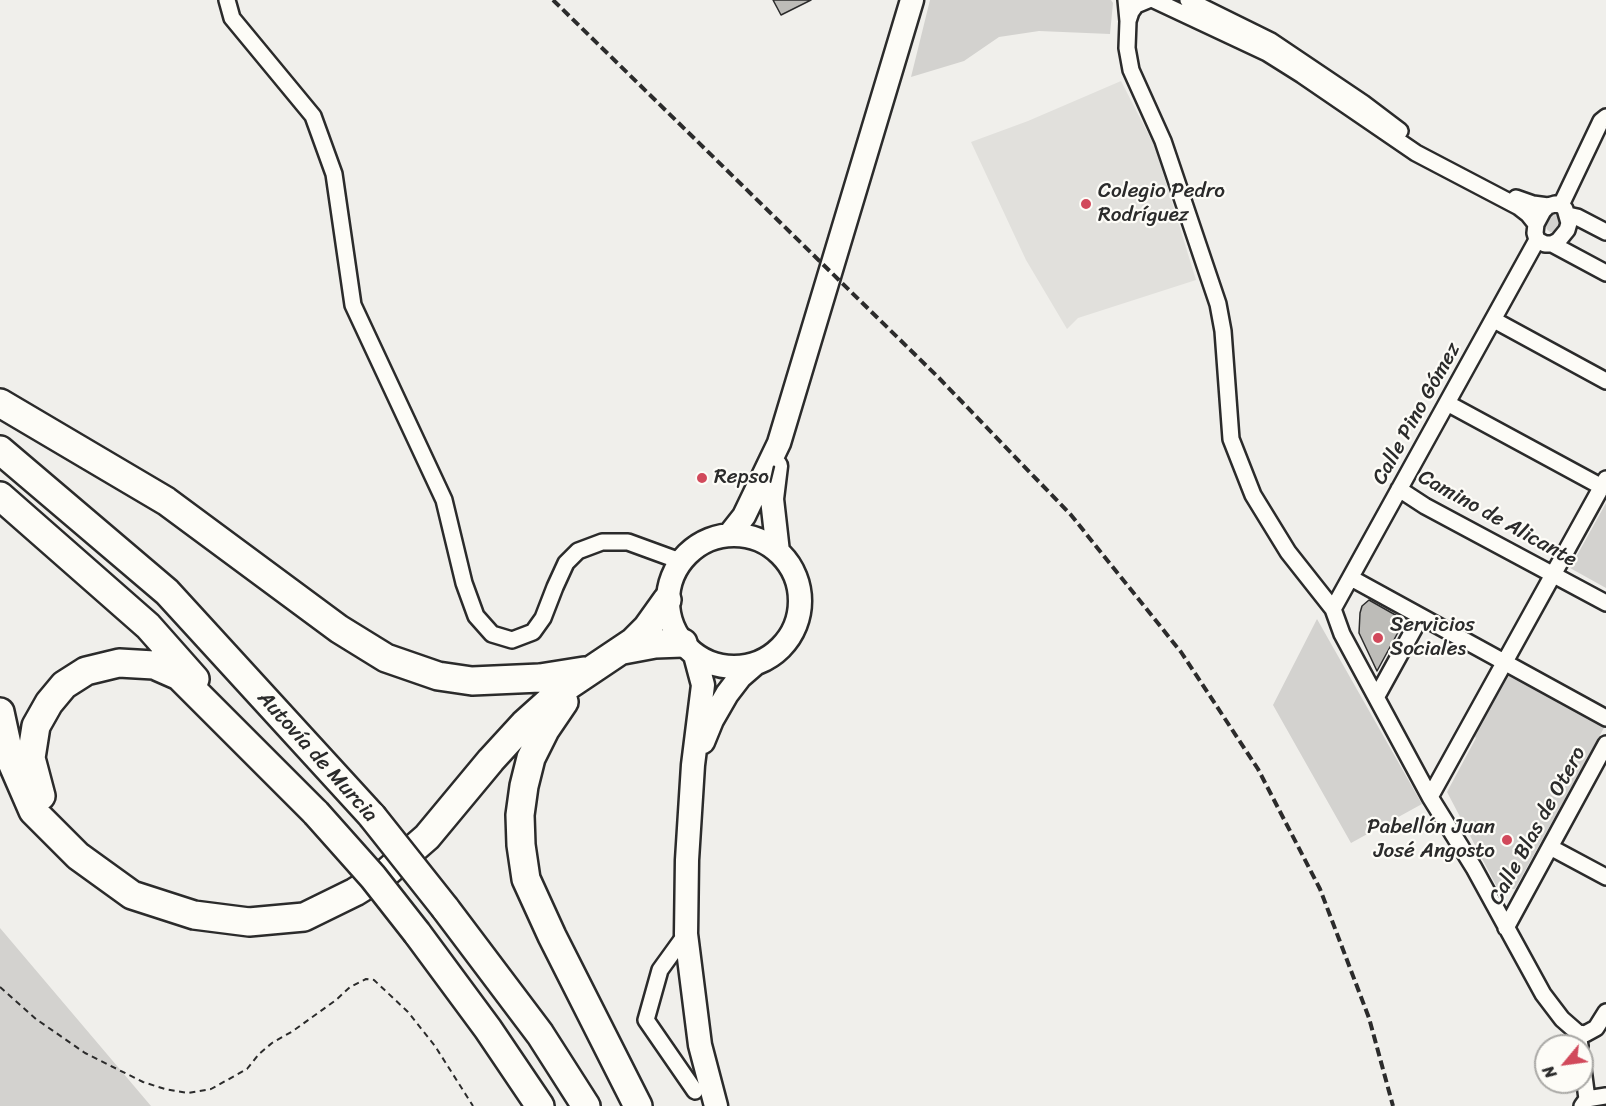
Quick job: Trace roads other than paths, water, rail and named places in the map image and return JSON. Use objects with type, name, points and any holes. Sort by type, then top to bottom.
[{"type":"highway","points":[[0,403],[166,501],[339,629],[386,658],[438,676],[472,681],[540,678],[588,670]]},
{"type":"highway","name":"Autovía de Murcia","points":[[0,450],[167,592],[372,816],[540,1034],[586,1106]]},
{"type":"highway","name":"Autovía de Murcia","points":[[0,496],[148,626],[373,877],[488,1029],[540,1106]]},
{"type":"highway","points":[[0,712],[10,758],[33,811],[78,856],[132,895],[194,915],[249,922],[304,917],[387,873],[427,837],[524,724],[563,688],[588,670],[623,650],[647,628],[668,600]]},
{"type":"highway","points":[[623,650],[655,644],[689,649]]},
{"type":"highway","points":[[78,856],[41,796],[31,758],[36,726],[49,703],[64,685],[86,671],[119,663],[154,665],[179,676],[316,813]]},
{"type":"highway","points":[[588,670],[557,711],[531,758],[520,815],[521,845],[526,879],[552,936],[638,1106]]},
{"type":"main road","points":[[729,535],[744,516],[779,443],[913,1]]},
{"type":"main road","points":[[778,552],[772,499],[779,443]]},
{"type":"main road","points":[[693,765],[712,720],[727,694],[740,677],[755,664],[772,655],[786,641],[796,624],[800,605],[798,585],[790,567],[778,552],[763,542],[747,536],[729,535],[711,539],[694,548],[681,561],[671,580],[668,600],[672,623],[689,649],[703,686],[693,765],[687,860],[686,934],[700,1045],[716,1106]]},
{"type":"main road","points":[[689,649],[714,664],[734,667],[755,664]]},
{"type":"street","points":[[227,0],[232,18],[313,117],[334,174],[353,305],[444,500],[464,583],[476,616],[492,634],[512,640],[533,632],[543,618],[566,563],[578,551],[602,542],[628,542],[681,561]]},
{"type":"street","points":[[1126,0],[1127,48],[1131,70],[1163,141],[1186,215],[1218,304],[1223,331],[1231,439],[1253,495],[1288,552],[1334,609],[1342,634],[1430,797],[1474,868],[1543,994],[1574,1034]]},
{"type":"street","points":[[1128,21],[1136,6],[1148,0]]},
{"type":"street","points":[[1154,0],[1267,53],[1416,153],[1519,207],[1528,214],[1542,236],[1606,273]]},
{"type":"street","points":[[1188,0],[1271,41],[1444,160],[1522,201],[1559,209],[1606,232]]},
{"type":"street","points":[[1542,236],[1539,217],[1559,209],[1601,121],[1606,117]]},
{"type":"street","points":[[1542,236],[1563,236],[1568,230],[1559,209]]},
{"type":"street","name":"Calle Pino Gómez","points":[[1334,609],[1542,236]]},
{"type":"street","points":[[1494,320],[1606,381]]},
{"type":"street","points":[[1430,797],[1604,483],[1447,403]]},
{"type":"street","name":"Camino de Alicante","points":[[1399,489],[1425,506],[1606,603]]},
{"type":"street","points":[[1350,578],[1606,718]]},
{"type":"street","points":[[1377,696],[1420,618]]},
{"type":"street","name":"Calle Blas de Otero","points":[[1506,928],[1606,744]]},
{"type":"street","points":[[1550,847],[1606,877]]},
{"type":"street","points":[[686,934],[660,970],[645,1020],[695,1091]]},
{"type":"street","points":[[1585,1034],[1596,1028],[1606,1012]]},
{"type":"street","points":[[1584,1102],[1606,1096]]},
{"type":"railway","points":[[553,0],[939,378],[1071,515],[1181,652],[1258,769],[1320,889],[1369,1018],[1393,1106]]},
{"type":"place","name":"Colegio Pedro Rodríguez","points":[[1086,204]]},
{"type":"place","name":"Repsol","points":[[702,478]]},
{"type":"place","name":"Servicios Sociales","points":[[1378,638]]},
{"type":"place","name":"Pabellón Juan José Angosto","points":[[1507,840]]}]
